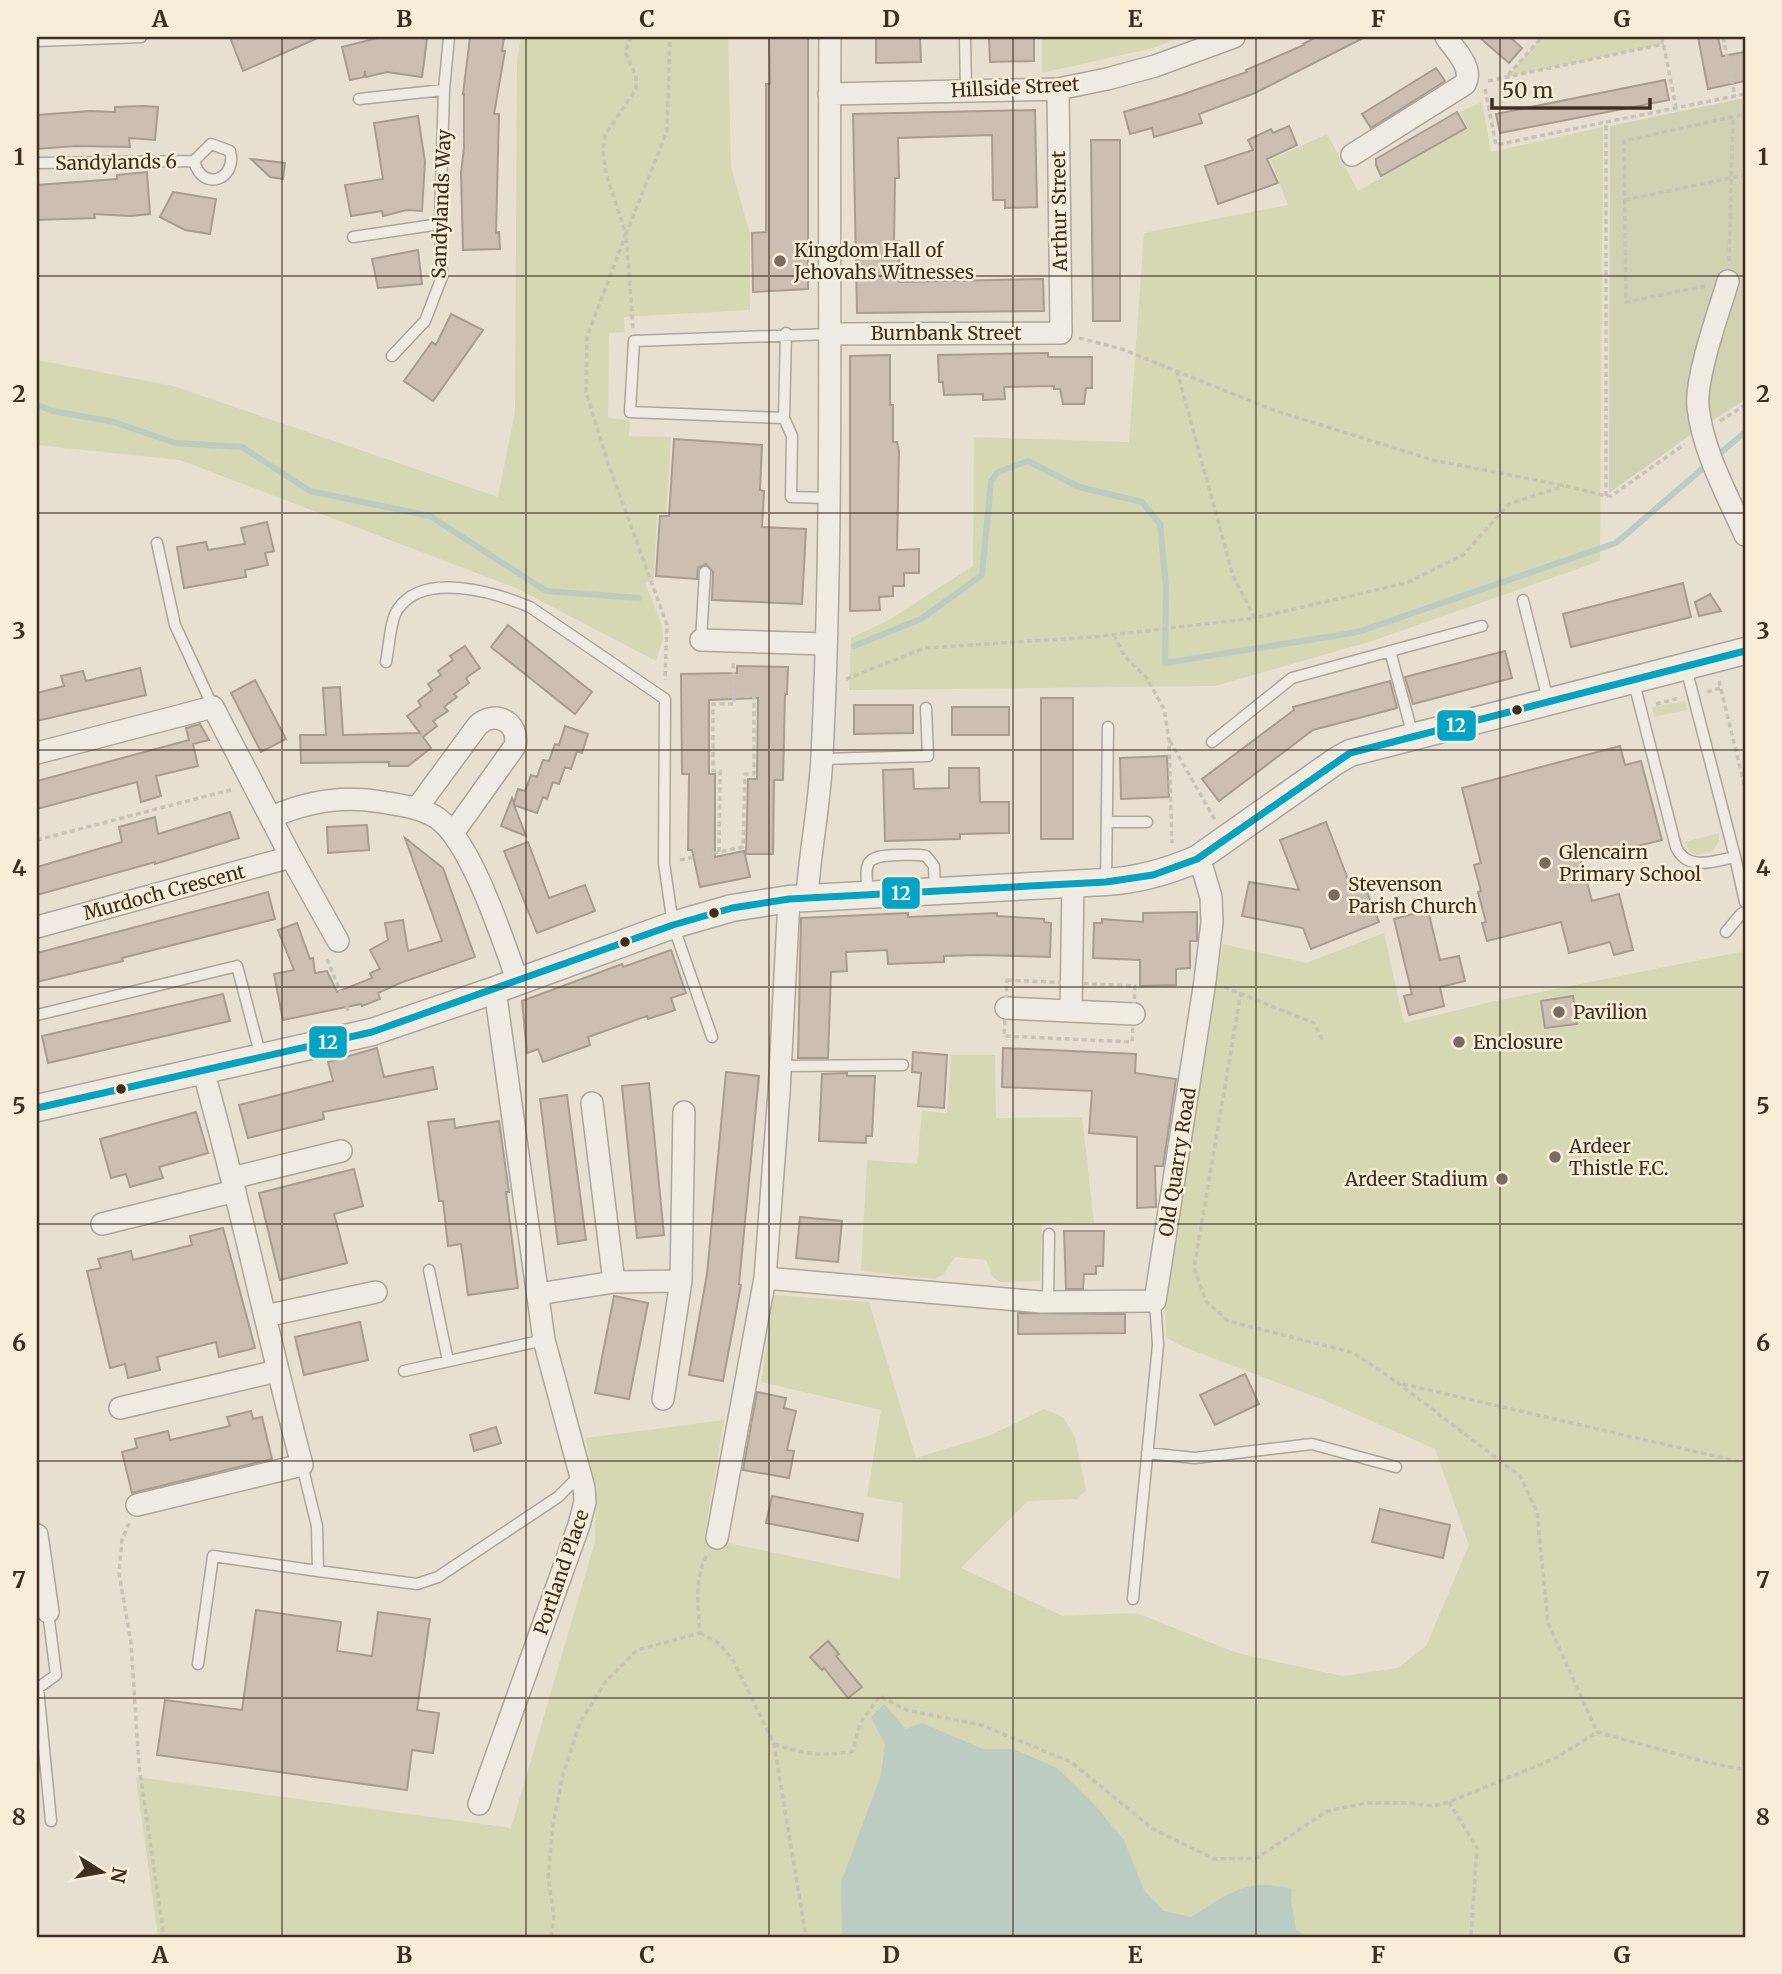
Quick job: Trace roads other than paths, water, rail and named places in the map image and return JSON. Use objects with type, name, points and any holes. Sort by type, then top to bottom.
[{"type":"street","points":[[716,1538],[765,1278],[780,1066],[798,898],[822,759],[830,334],[830,37]]},
{"type":"street","name":"Hillside Street","points":[[829,94],[1058,89],[1155,66],[1234,37]]},
{"type":"street","points":[[1352,155],[1465,83],[1468,79],[1466,68],[1446,37]]},
{"type":"street","name":"Arthur Street","points":[[1058,89],[1061,333]]},
{"type":"street","points":[[1728,281],[1699,385],[1698,407],[1709,449],[1745,535]]},
{"type":"street","name":"Burnbank Street","points":[[830,334],[1061,333]]},
{"type":"street","points":[[701,640],[826,644]]},
{"type":"street","points":[[37,1108],[372,1032],[673,925],[732,908],[798,898],[1132,880],[1172,870],[1197,859],[1336,761],[1363,749],[1745,651]]},
{"type":"street","points":[[37,753],[213,707],[338,941]]},
{"type":"street","points":[[272,817],[308,804],[348,798],[417,808],[436,817],[453,832],[515,746],[516,734],[509,723],[497,717],[483,720],[417,808]]},
{"type":"street","name":"Portland Place","points":[[453,832],[471,860],[506,986],[544,1340],[584,1488],[585,1502],[479,1804]]},
{"type":"street","name":"Murdoch Crescent","points":[[37,927],[291,857]]},
{"type":"street","name":"Old Quarry Road","points":[[1155,1301],[1212,922],[1211,897],[1197,859]]},
{"type":"street","points":[[1071,1010],[1073,884]]},
{"type":"street","points":[[1006,1008],[1134,1014]]},
{"type":"street","points":[[137,1505],[302,1465],[277,1371],[234,1185],[203,1070]]},
{"type":"street","points":[[593,1103],[614,1282]]},
{"type":"street","points":[[663,1399],[681,1281],[684,1112]]},
{"type":"street","points":[[102,1224],[341,1151]]},
{"type":"street","points":[[765,1278],[1048,1302],[1155,1301]]},
{"type":"street","points":[[538,1294],[614,1282],[681,1281]]},
{"type":"street","points":[[265,1316],[376,1292]]},
{"type":"street","points":[[120,1408],[277,1371]]},
{"type":"street","points":[[37,1535],[48,1612]]},
{"type":"lane","points":[[37,41],[141,37]]},
{"type":"lane","name":"Sandylands Way","points":[[391,356],[425,321],[442,277],[440,224],[444,90],[449,37]]},
{"type":"lane","points":[[965,37],[967,91]]},
{"type":"lane","points":[[359,99],[444,90]]},
{"type":"lane","name":"Sandylands 6","points":[[37,163],[194,160]]},
{"type":"lane","points":[[353,237],[440,224]]},
{"type":"lane","points":[[786,334],[784,418],[792,436],[791,497],[828,498]]},
{"type":"lane","points":[[784,418],[630,412],[634,341],[830,334]]},
{"type":"lane","points":[[158,543],[174,625],[213,707]]},
{"type":"lane","points":[[701,640],[705,572]]},
{"type":"lane","points":[[386,662],[396,611],[411,595],[445,586],[510,599],[530,607],[665,699],[664,863],[673,925],[712,1037]]},
{"type":"lane","points":[[1522,600],[1548,700]]},
{"type":"lane","points":[[1212,742],[1292,678],[1482,626]]},
{"type":"lane","points":[[1390,651],[1413,736]]},
{"type":"lane","points":[[1685,665],[1745,902]]},
{"type":"lane","points":[[1632,679],[1679,854],[1695,863],[1735,857]]},
{"type":"lane","points":[[822,759],[928,756],[926,708]]},
{"type":"lane","points":[[1106,882],[1108,727]]},
{"type":"lane","points":[[1107,822],[1147,821]]},
{"type":"lane","points":[[868,894],[867,869],[871,860],[879,856],[926,856],[934,866],[935,891]]},
{"type":"lane","points":[[1726,932],[1745,912]]},
{"type":"lane","points":[[37,1015],[237,966],[261,1057]]},
{"type":"lane","points":[[780,1066],[903,1065]]},
{"type":"lane","points":[[1048,1302],[1049,1234]]},
{"type":"lane","points":[[429,1270],[448,1361]]},
{"type":"lane","points":[[1133,1598],[1158,1345],[1155,1301]]},
{"type":"lane","points":[[404,1371],[544,1340]]},
{"type":"lane","points":[[1147,1453],[1195,1458],[1312,1444],[1396,1467]]},
{"type":"lane","points":[[302,1465],[317,1526],[318,1571]]},
{"type":"lane","points":[[198,1664],[213,1556],[417,1584],[438,1577],[558,1497],[580,1475]]},
{"type":"lane","points":[[48,1612],[56,1675],[38,1688],[51,1821]]},
{"type":"waterway","points":[[37,405],[53,411],[114,422],[175,443],[242,447],[310,491],[430,516],[546,591],[639,598]]},
{"type":"waterway","points":[[854,646],[921,619],[982,575],[991,481],[998,472],[1028,461],[1079,487],[1142,502],[1160,524],[1166,586],[1165,663],[1358,632],[1616,543],[1745,432]]},
{"type":"place","name":"Kingdom Hall of Jehovahs Witnesses","points":[[780,261]]},
{"type":"place","name":"Glencairn Primary School","points":[[1545,863]]},
{"type":"place","name":"Stevenson Parish Church","points":[[1334,895]]},
{"type":"place","name":"Pavilion","points":[[1559,1012]]},
{"type":"place","name":"Enclosure","points":[[1459,1042]]},
{"type":"place","name":"Ardeer Thistle F.C.","points":[[1555,1157]]},
{"type":"place","name":"Ardeer Stadium","points":[[1502,1179]]}]
